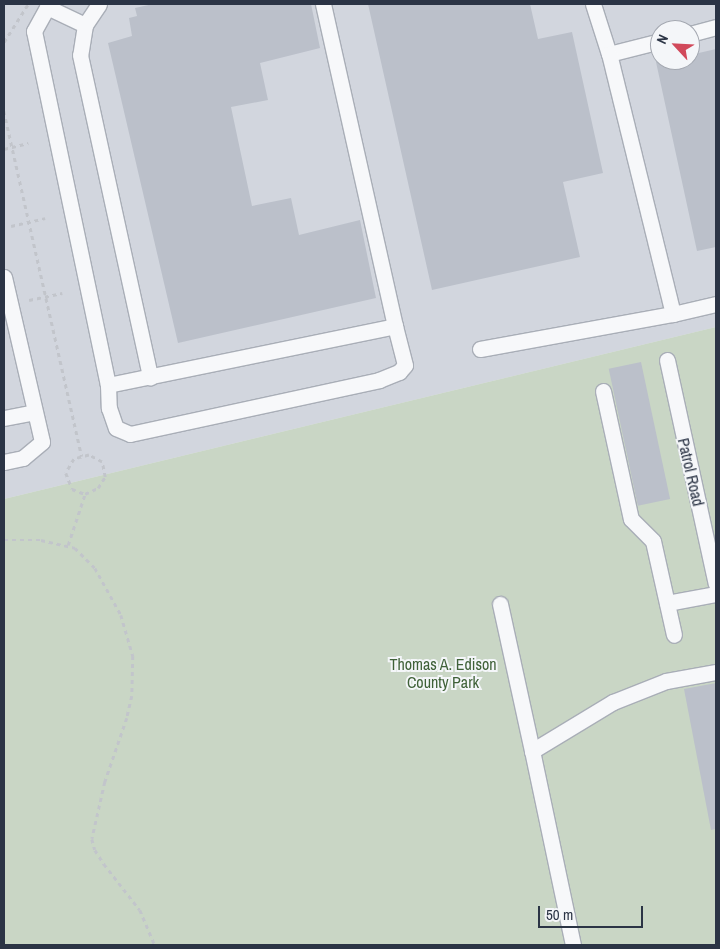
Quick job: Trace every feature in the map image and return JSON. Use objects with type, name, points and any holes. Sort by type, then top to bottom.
[{"type":"street","points":[[99,4],[85,25],[80,55],[150,377]]},
{"type":"street","points":[[85,25],[48,6],[34,31],[108,385],[109,408],[116,428],[130,434],[379,380],[399,372],[405,365],[323,4]]},
{"type":"street","points":[[593,4],[609,54],[673,314]]},
{"type":"street","points":[[700,31],[716,27]]},
{"type":"street","points":[[609,54],[650,44]]},
{"type":"street","points":[[4,277],[42,442],[23,458],[4,462]]},
{"type":"street","points":[[480,349],[673,314],[716,304]]},
{"type":"street","points":[[108,385],[395,326]]},
{"type":"street","name":"Patrol Road","points":[[667,360],[716,584]]},
{"type":"street","points":[[603,391],[631,519],[652,541],[674,636]]},
{"type":"street","points":[[4,418],[34,412]]},
{"type":"street","points":[[667,603],[716,594]]},
{"type":"street","points":[[500,604],[573,945]]},
{"type":"street","points":[[532,750],[613,702],[666,681],[716,672]]},
{"type":"path","points":[[4,42],[28,4]]},
{"type":"path","points":[[4,111],[82,456]]},
{"type":"path","points":[[4,149],[28,143]]},
{"type":"path","points":[[11,226],[45,218]]},
{"type":"path","points":[[29,300],[62,293]]},
{"type":"path","points":[[82,456],[95,457],[102,462],[106,477],[93,492],[85,494],[72,489],[66,474],[74,459],[82,456]]},
{"type":"path","points":[[68,545],[85,494]]},
{"type":"path","points":[[4,540],[41,540],[68,545],[86,557],[98,573],[121,615],[129,636],[133,656],[132,696],[127,718],[104,782],[92,839],[95,850],[104,864],[140,910],[155,945]]},
{"type":"shaded area","points":[[4,4],[716,4],[716,327],[4,499]]},
{"type":"green space","name":"Thomas A. Edison County Park","points":[[716,327],[716,945],[4,945],[4,499]]},
{"type":"building","points":[[153,4],[311,4],[320,48],[260,63],[268,100],[231,107],[252,206],[291,198],[299,235],[360,220],[376,298],[178,343],[108,43],[132,36],[129,18],[137,16],[135,8]]},
{"type":"building","points":[[368,4],[530,4],[538,39],[572,32],[603,173],[563,182],[580,257],[432,290]]},
{"type":"building","points":[[716,49],[716,247],[697,251],[658,70],[700,70],[700,53]]},
{"type":"building","points":[[641,362],[670,499],[638,506],[609,369]]},
{"type":"building","points":[[716,683],[716,829],[711,830],[684,689]]}]
